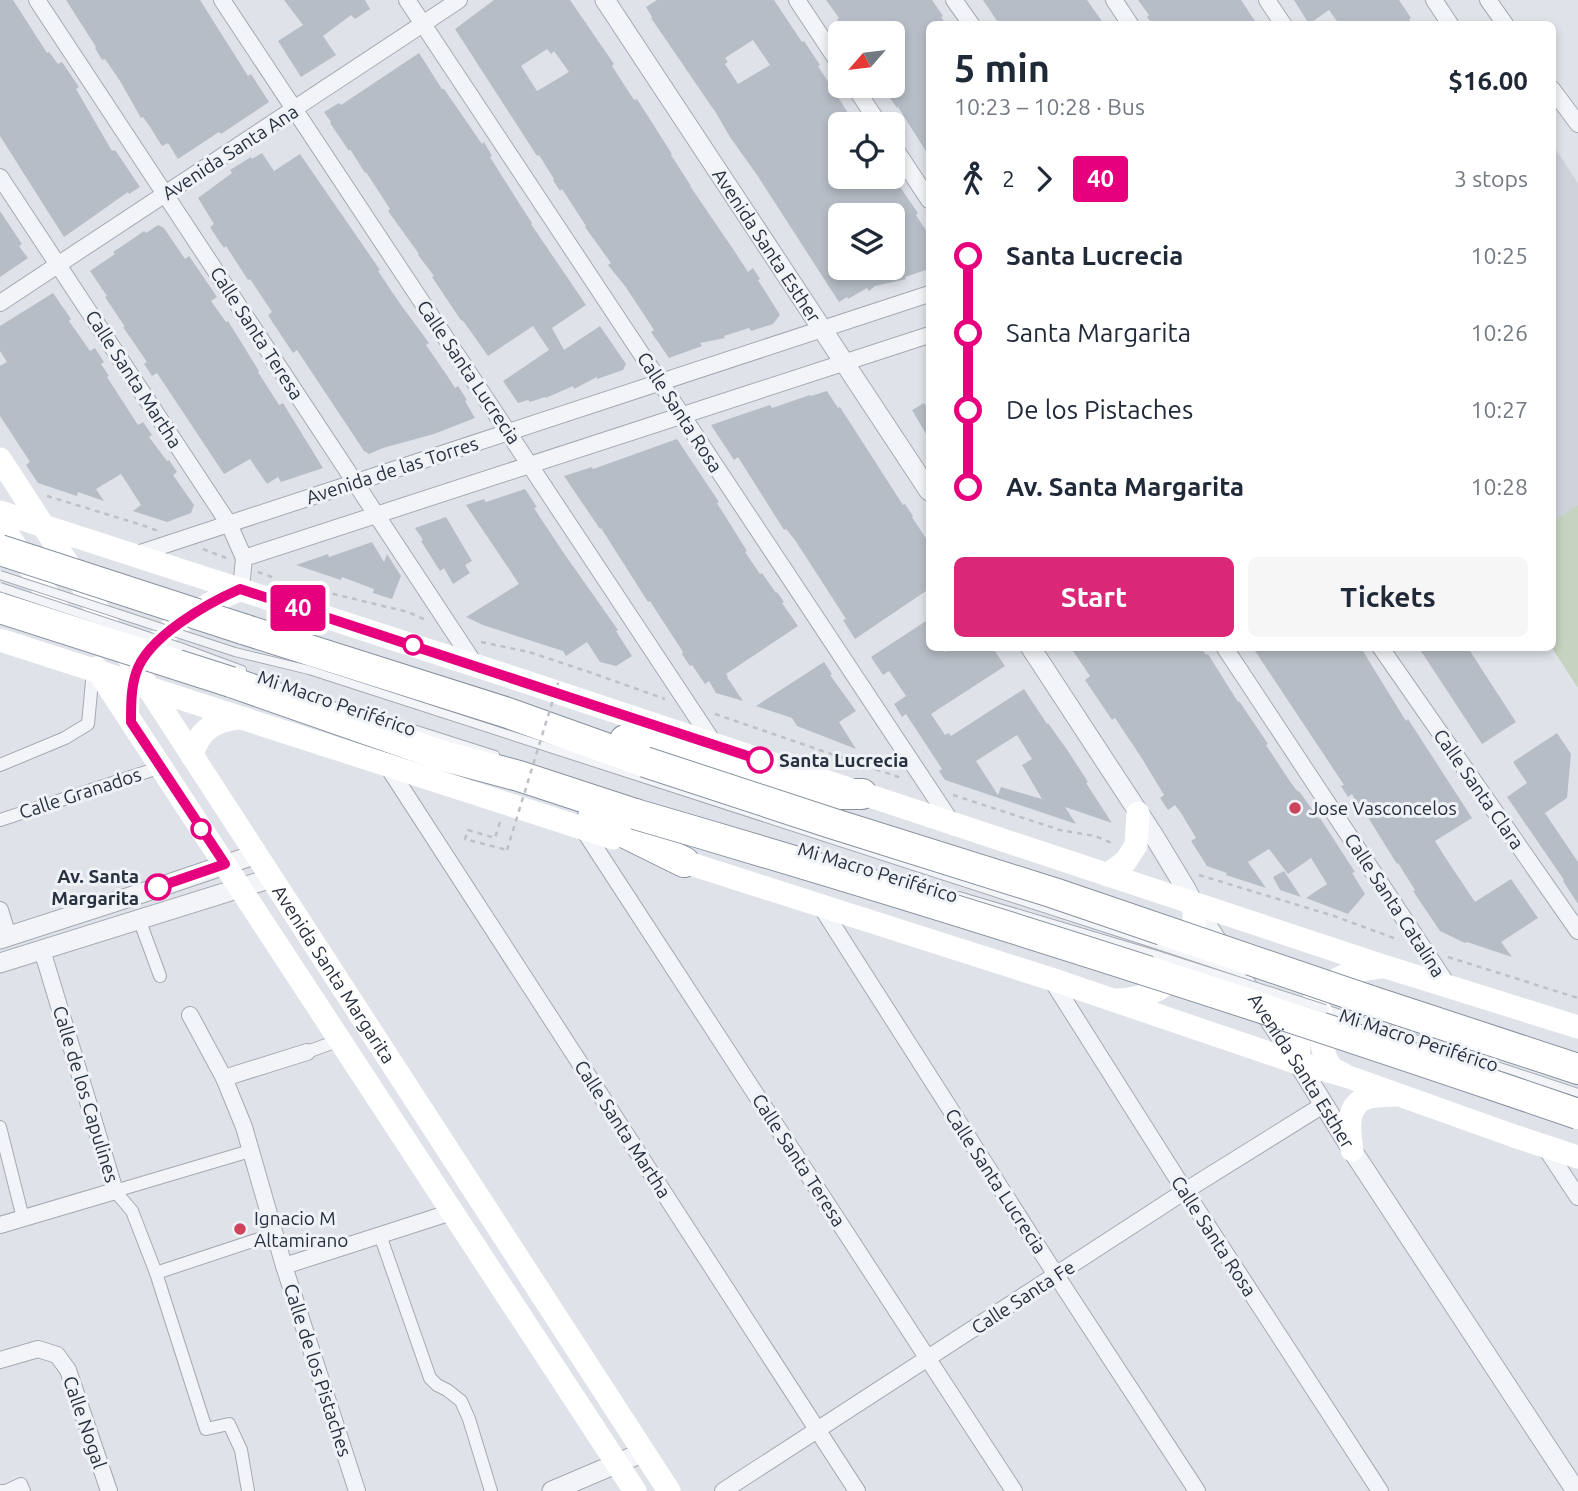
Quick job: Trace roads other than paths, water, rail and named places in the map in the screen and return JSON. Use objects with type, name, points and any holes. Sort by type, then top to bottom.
[{"type":"highway","points":[[7,546],[230,625],[508,713],[645,762],[831,823],[1055,893],[1578,1069]]},
{"type":"highway","points":[[0,608],[231,682],[440,755],[585,813],[684,862]]},
{"type":"highway","points":[[543,725],[582,727],[813,794],[862,794]]},
{"type":"highway","points":[[440,755],[519,776],[635,814],[816,866],[1088,951],[1578,1114]]},
{"type":"main road","name":"Avenida Santa Margarita","points":[[0,459],[139,681],[257,853],[669,1491]]},
{"type":"main road","points":[[18,486],[20,500],[7,518],[43,526],[240,589],[1383,966],[1577,1026]]},
{"type":"main road","name":"Avenida Santa Margarita","points":[[7,518],[7,546],[161,767],[626,1477]]},
{"type":"main road","points":[[0,567],[3,565],[7,546]]},
{"type":"main road","points":[[131,722],[131,696],[149,650],[182,621],[208,604],[240,589]]},
{"type":"main road","points":[[182,621],[174,635],[174,650],[182,666],[209,694],[239,718]]},
{"type":"main road","points":[[0,640],[96,671],[139,681],[239,718],[388,767],[1051,979],[1298,1063],[1346,1076],[1578,1157]]},
{"type":"main road","points":[[192,756],[197,740],[208,727],[222,720],[239,718]]},
{"type":"main road","points":[[1107,875],[1126,861],[1136,845],[1138,813]]},
{"type":"main road","points":[[1148,888],[1164,907],[1172,924],[1175,940],[1174,954],[1157,989]]},
{"type":"main road","points":[[1113,1000],[1139,997],[1173,978],[1188,957],[1195,931],[1193,903]]},
{"type":"main road","points":[[1346,1076],[1332,1068],[1323,1047],[1320,1034],[1321,1005],[1354,971],[1383,966]]},
{"type":"main road","points":[[1298,1063],[1300,1035],[1307,1011],[1322,991],[1331,997]]},
{"type":"main road","points":[[1352,1150],[1349,1128],[1354,1107],[1365,1099],[1398,1094]]},
{"type":"main road","points":[[1545,1147],[1578,1169]]},
{"type":"street","name":"Calle Santa Teresa","points":[[37,0],[476,666]]},
{"type":"street","name":"Calle Santa Lucrecia","points":[[222,0],[715,745]]},
{"type":"street","name":"Calle Santa Rosa","points":[[407,0],[952,823]]},
{"type":"street","name":"Avenida Santa Ana","points":[[0,303],[459,0]]},
{"type":"street","name":"Avenida Santa Esther","points":[[605,0],[926,486]]},
{"type":"street","points":[[797,0],[828,47]]},
{"type":"street","points":[[954,0],[969,21]]},
{"type":"street","points":[[1114,0],[1128,21]]},
{"type":"street","points":[[1267,0],[1281,21]]},
{"type":"street","points":[[1434,0],[1448,21]]},
{"type":"street","points":[[1488,0],[1504,21]]},
{"type":"street","points":[[1556,94],[1578,124]]},
{"type":"street","points":[[905,164],[926,195]]},
{"type":"street","name":"Calle Santa Martha","points":[[0,177],[229,524],[243,562]]},
{"type":"street","name":"Avenida de las Torres","points":[[134,555],[926,295]]},
{"type":"street","name":"Avenida de las Torres","points":[[243,562],[377,515],[926,336]]},
{"type":"street","points":[[240,589],[243,562]]},
{"type":"street","name":"Avenida Santa Esther","points":[[1033,651],[1352,1150],[1576,1491]]},
{"type":"street","name":"Calle Santa Catalina","points":[[1227,651],[1449,987]]},
{"type":"street","name":"Calle Santa Clara","points":[[1383,651],[1578,931]]},
{"type":"street","points":[[0,765],[65,738],[88,724],[96,671]]},
{"type":"street","name":"Calle Granados","points":[[0,820],[161,767]]},
{"type":"street","name":"Calle Santa Martha","points":[[388,767],[857,1491]]},
{"type":"street","name":"Calle Santa Teresa","points":[[583,829],[1014,1491]]},
{"type":"street","points":[[0,910],[4,938],[257,853]]},
{"type":"street","points":[[0,963],[272,878]]},
{"type":"street","name":"Calle Santa Lucrecia","points":[[820,905],[1197,1491]]},
{"type":"street","points":[[139,919],[160,976]]},
{"type":"street","name":"Calle de los Capulines","points":[[42,950],[115,1191],[132,1212],[156,1273],[206,1429],[229,1424],[241,1450],[248,1491]]},
{"type":"street","name":"Calle Santa Rosa","points":[[1051,979],[1380,1491]]},
{"type":"street","name":"Calle de los Pistaches","points":[[190,1014],[223,1078],[243,1127],[284,1266],[357,1491]]},
{"type":"street","points":[[223,1078],[340,1040]]},
{"type":"street","name":"Calle Santa Fe","points":[[723,1491],[1185,1191],[1323,1105]]},
{"type":"street","points":[[0,1127],[23,1218]]},
{"type":"street","points":[[1545,1147],[1578,1197]]},
{"type":"street","points":[[0,1225],[250,1150]]},
{"type":"street","points":[[284,1266],[452,1212]]},
{"type":"street","points":[[156,1273],[274,1234]]},
{"type":"street","points":[[380,1236],[430,1378],[461,1401],[491,1491]]},
{"type":"street","name":"Calle Nogal","points":[[0,1360],[38,1349],[57,1355],[68,1370],[109,1491]]},
{"type":"street","points":[[586,1491],[626,1477],[648,1458]]},
{"type":"street","points":[[552,1491],[626,1477]]},
{"type":"street","points":[[0,1491],[21,1484],[24,1491]]},
{"type":"lane","name":"Mi Macro Periférico","points":[[0,575],[235,652],[309,670],[1161,946],[1331,997],[1578,1093]]},
{"type":"lane","name":"Mi Macro Periférico","points":[[0,587],[180,647],[254,675]]},
{"type":"lane","name":"Mi Macro Periférico","points":[[355,710],[498,755]]},
{"type":"lane","name":"Mi Macro Periférico","points":[[947,892],[1157,955],[1331,997],[1383,1018]]},
{"type":"place","name":"Santa Lucrecia","points":[[760,760]]},
{"type":"place","name":"Jose Vasconcelos","points":[[1295,808]]},
{"type":"place","name":"Av. Santa Margarita","points":[[158,887]]},
{"type":"place","name":"Ignacio M Altamirano","points":[[240,1229]]}]
